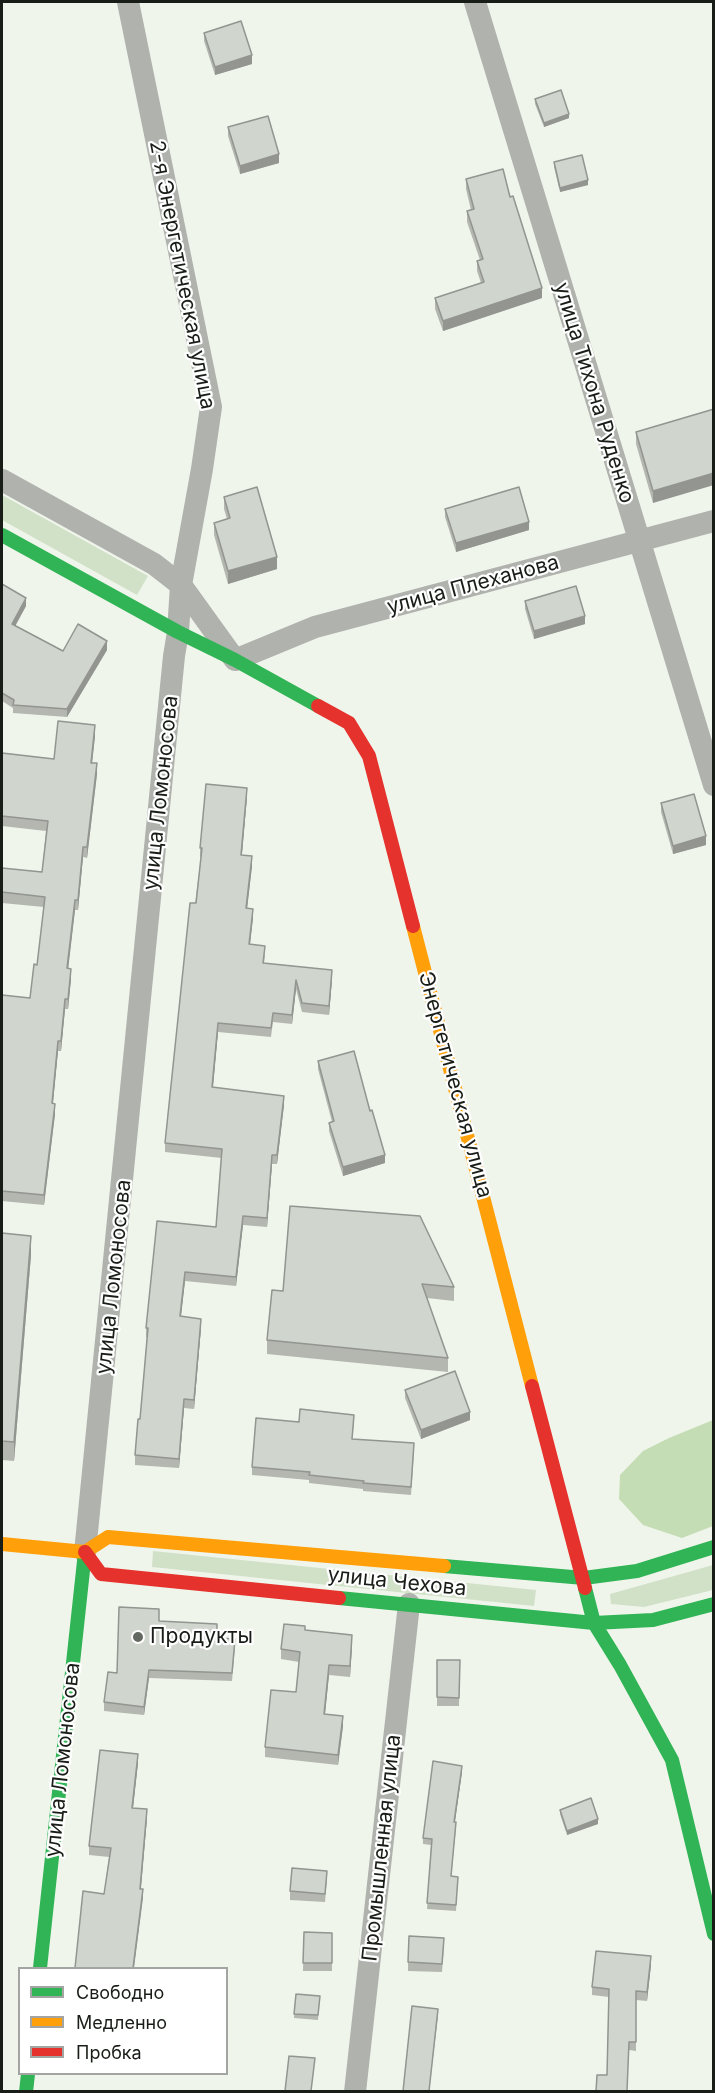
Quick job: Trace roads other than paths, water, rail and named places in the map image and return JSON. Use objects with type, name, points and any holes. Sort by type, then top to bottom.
[{"type":"street","name":"2-я Энергетическая улица","points":[[128,2],[211,407],[181,585]]},
{"type":"street","name":"улица Тихона Руденко","points":[[475,2],[714,785]]},
{"type":"street","name":"Энергетическая улица","points":[[2,480],[154,564],[181,585],[235,660]]},
{"type":"street","name":"улица Плеханова","points":[[235,660],[315,627],[714,521]]},
{"type":"street","name":"Энергетическая улица","points":[[2,535],[349,723],[369,756],[594,1623]]},
{"type":"street","name":"улица Ломоносова","points":[[40,1967],[86,1552],[181,585]]},
{"type":"street","name":"улица Чехова","points":[[714,1547],[637,1571],[584,1578],[108,1537],[86,1552],[100,1574],[594,1623],[653,1620],[714,1604]]},
{"type":"street","points":[[2,1544],[86,1552]]},
{"type":"street","name":"Промышленная улица","points":[[355,2091],[409,1604]]},
{"type":"street","points":[[594,1623],[616,1657],[672,1760],[714,1934]]},
{"type":"street","points":[[26,2091],[28,2075]]},
{"type":"place","name":"Продукты","points":[[138,1637]]}]
